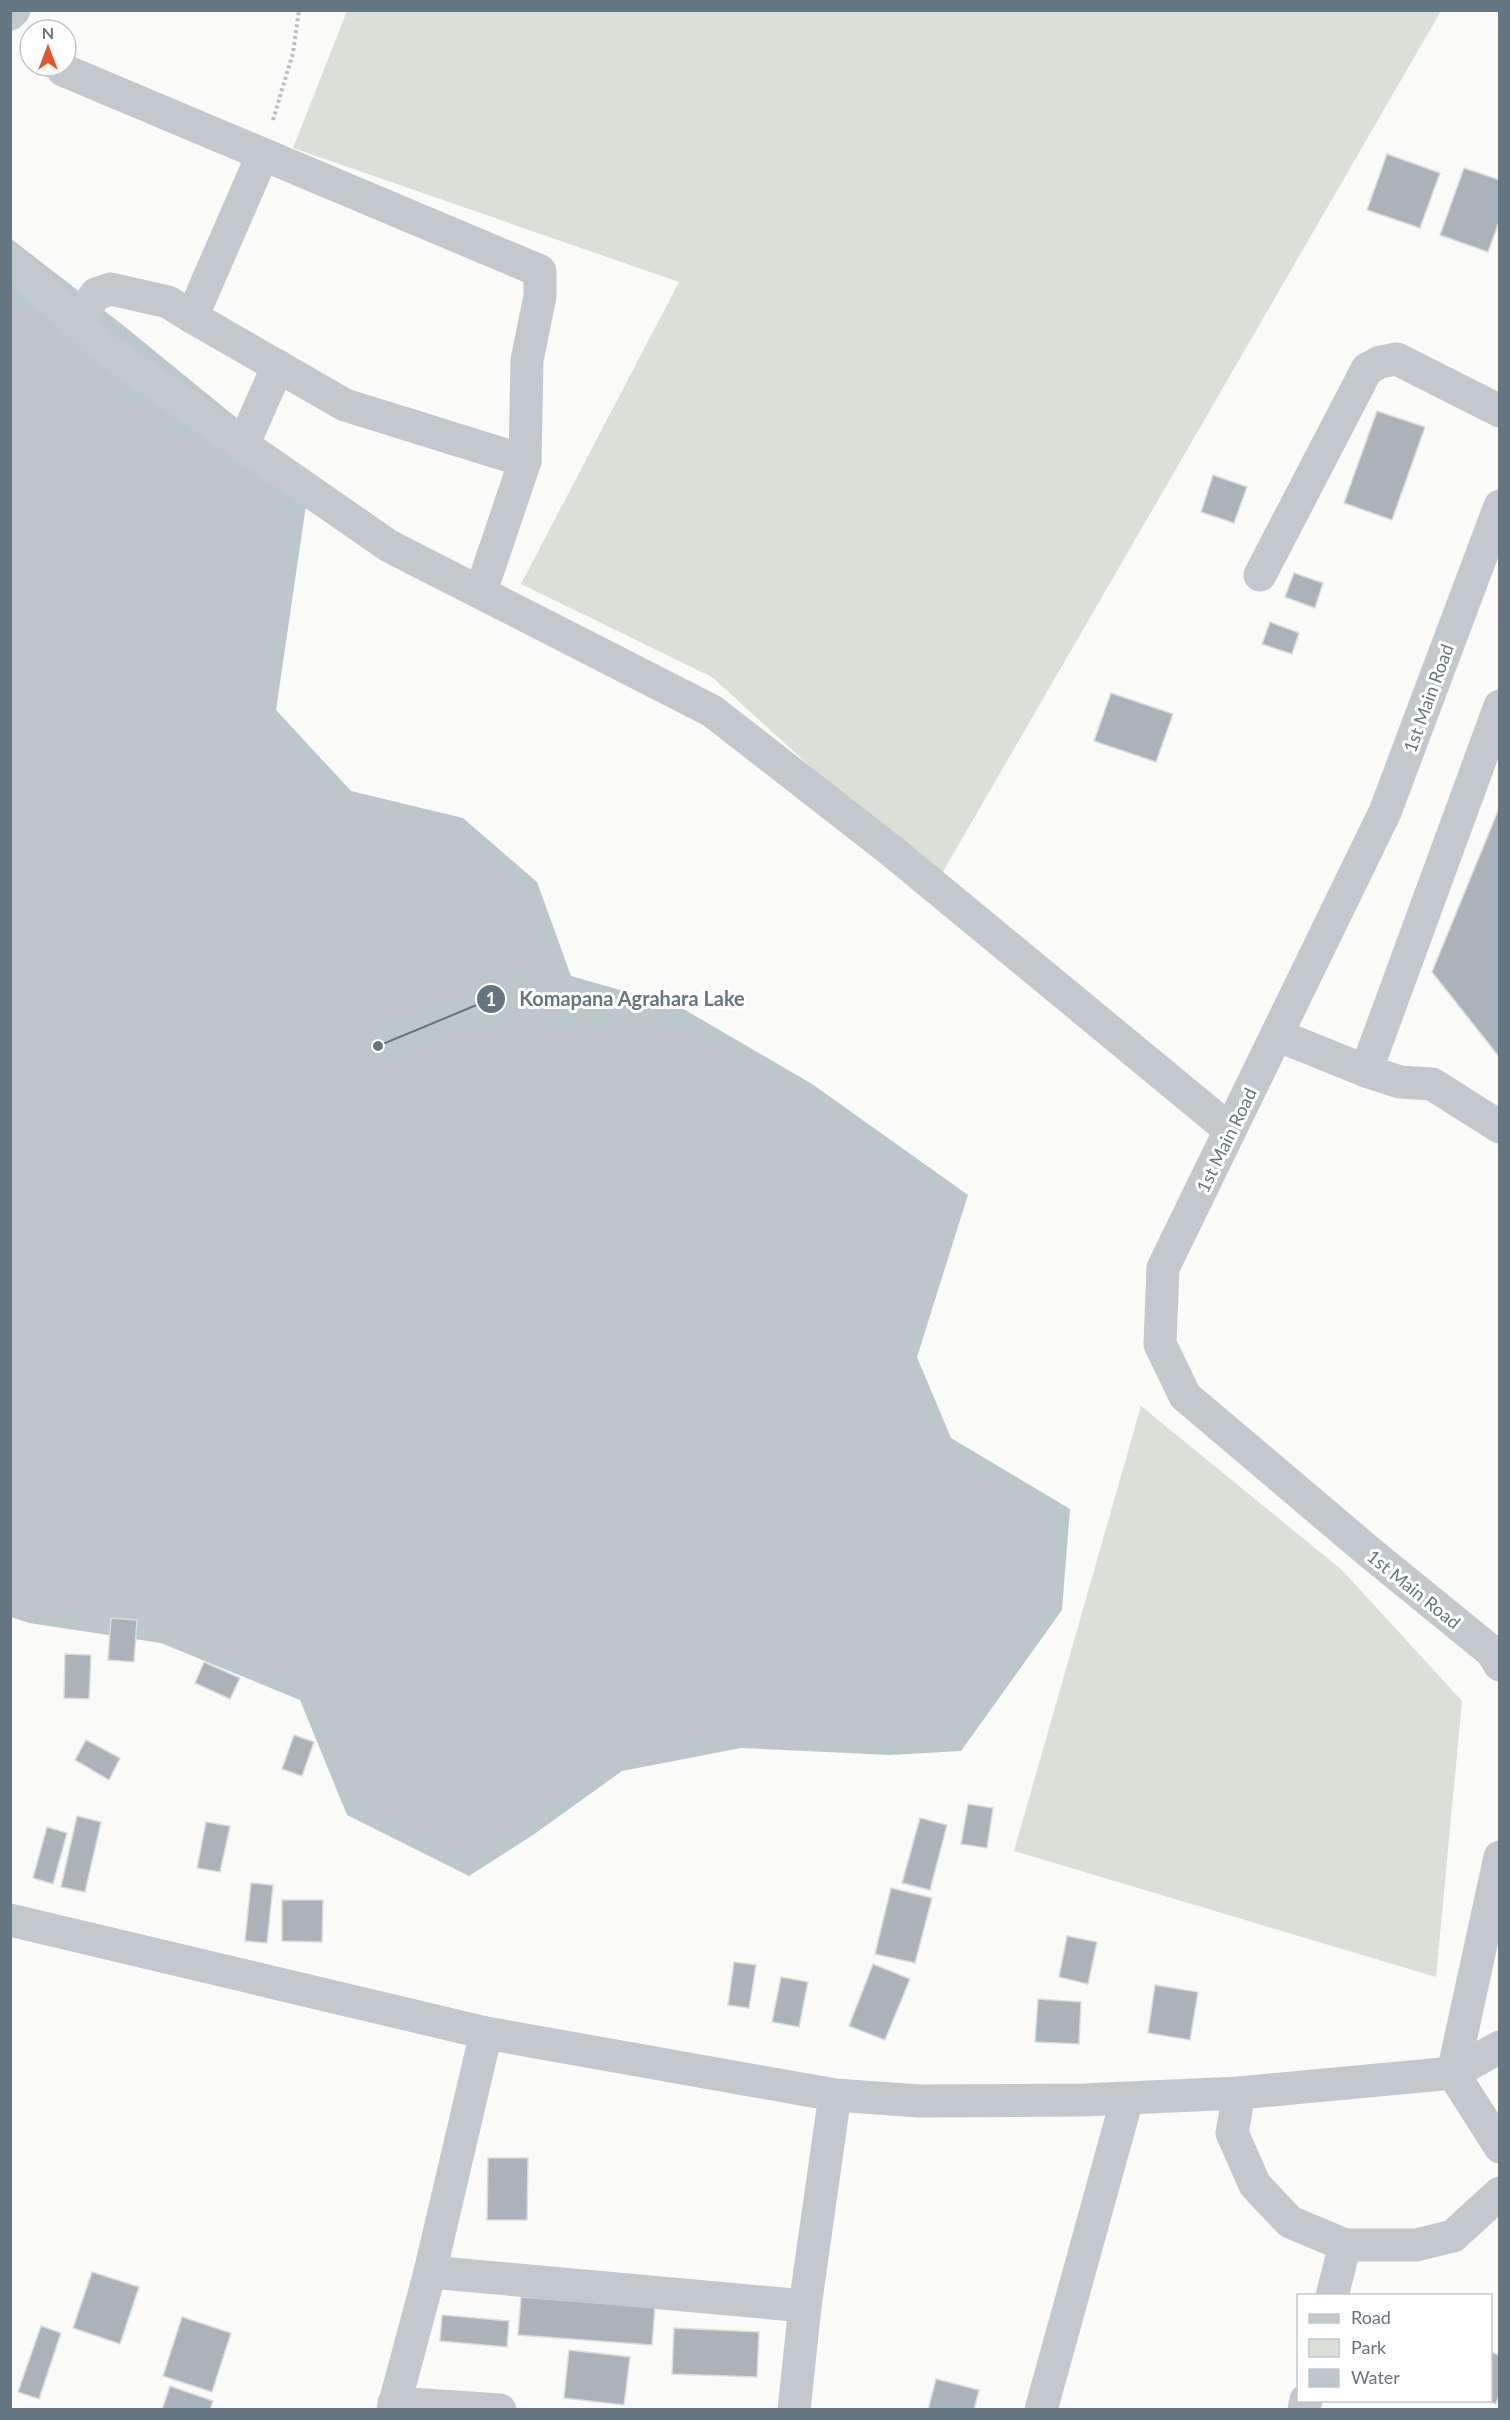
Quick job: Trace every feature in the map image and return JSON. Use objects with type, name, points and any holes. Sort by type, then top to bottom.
[{"type":"street","points":[[10,14],[14,10]]},
{"type":"street","points":[[78,76],[540,272],[540,296],[527,360],[525,461],[481,591]]},
{"type":"street","points":[[192,316],[262,156]]},
{"type":"street","points":[[10,261],[108,351],[389,546],[712,711],[893,852],[1230,1130]]},
{"type":"street","points":[[76,322],[96,294],[111,289],[168,302],[345,405],[525,461]]},
{"type":"street","points":[[1260,575],[1367,369],[1380,362],[1397,359],[1500,411]]},
{"type":"street","points":[[243,445],[278,366]]},
{"type":"street","name":"1st Main Road","points":[[1500,506],[1385,812],[1163,1268],[1160,1344],[1185,1396],[1368,1551],[1492,1652],[1500,1665]]},
{"type":"street","points":[[1366,1071],[1500,706]]},
{"type":"street","points":[[1276,1035],[1400,1082],[1432,1084],[1500,1127]]},
{"type":"street","points":[[1500,1857],[1453,2073],[1500,2147]]},
{"type":"street","points":[[10,1920],[486,2033],[835,2095],[920,2101],[1127,2098],[1239,2093],[1453,2073],[1500,2048]]},
{"type":"street","points":[[486,2033],[430,2272],[394,2406],[500,2409]]},
{"type":"street","points":[[1239,2093],[1232,2133],[1255,2186],[1290,2222],[1345,2245],[1416,2245],[1454,2236],[1500,2193]]},
{"type":"street","points":[[794,2409],[805,2306],[835,2095]]},
{"type":"street","points":[[1041,2409],[1127,2098]]},
{"type":"street","points":[[1332,2294],[1345,2245]]},
{"type":"street","points":[[430,2272],[805,2306]]},
{"type":"path","points":[[262,156],[293,52],[299,10]]},
{"type":"green space","points":[[347,11],[1441,11],[937,882],[712,677],[521,584],[679,282],[293,148]]},
{"type":"green space","points":[[1141,1406],[1342,1570],[1462,1701],[1436,1977],[1014,1851]]},
{"type":"water","points":[[10,238],[124,326],[310,478],[276,710],[351,791],[463,818],[537,882],[571,976],[680,1007],[812,1084],[968,1195],[917,1357],[951,1438],[1070,1509],[1062,1610],[961,1751],[890,1755],[741,1748],[622,1771],[533,1835],[469,1876],[347,1815],[300,1700],[161,1643],[29,1623],[11,1617]]},
{"type":"building","points":[[1387,154],[1440,173],[1420,228],[1367,210]]},
{"type":"building","points":[[1464,168],[1500,180],[1500,219],[1488,252],[1440,235]]},
{"type":"building","points":[[1377,411],[1425,427],[1392,520],[1344,503]]},
{"type":"building","points":[[1213,475],[1247,487],[1234,523],[1201,512]]},
{"type":"building","points":[[1294,573],[1323,583],[1315,608],[1285,597]]},
{"type":"building","points":[[1270,622],[1299,633],[1292,654],[1262,644]]},
{"type":"building","points":[[1111,693],[1173,714],[1156,762],[1094,741]]},
{"type":"building","points":[[1500,806],[1500,1058],[1432,972]]},
{"type":"building","points":[[111,1618],[137,1620],[134,1662],[108,1660]]},
{"type":"building","points":[[65,1654],[91,1655],[89,1699],[64,1698]]},
{"type":"building","points":[[204,1662],[240,1678],[230,1699],[195,1683]]},
{"type":"building","points":[[294,1735],[314,1742],[302,1776],[282,1769]]},
{"type":"building","points":[[86,1740],[120,1758],[109,1780],[75,1760]]},
{"type":"building","points":[[968,1804],[993,1808],[987,1848],[961,1844]]},
{"type":"building","points":[[77,1816],[101,1822],[85,1892],[61,1887]]},
{"type":"building","points":[[920,1818],[947,1825],[930,1890],[902,1883]]},
{"type":"building","points":[[206,1822],[230,1826],[220,1872],[197,1868]]},
{"type":"building","points":[[47,1827],[67,1833],[53,1884],[33,1878]]},
{"type":"building","points":[[251,1883],[273,1885],[267,1943],[245,1941]]},
{"type":"building","points":[[891,1888],[932,1898],[915,1963],[875,1954]]},
{"type":"building","points":[[282,1900],[323,1900],[322,1942],[282,1941]]},
{"type":"building","points":[[1067,1936],[1097,1942],[1088,1984],[1059,1977]]},
{"type":"building","points":[[734,1962],[756,1965],[749,2008],[728,2005]]},
{"type":"building","points":[[873,1964],[910,1979],[885,2040],[849,2026]]},
{"type":"building","points":[[781,1977],[808,1982],[799,2027],[772,2022]]},
{"type":"building","points":[[1155,1985],[1198,1992],[1190,2040],[1148,2033]]},
{"type":"building","points":[[1038,1999],[1081,2002],[1079,2044],[1035,2042]]},
{"type":"building","points":[[488,2158],[528,2158],[527,2220],[487,2220]]},
{"type":"building","points":[[92,2272],[139,2287],[120,2344],[73,2328]]},
{"type":"building","points":[[521,2297],[655,2307],[652,2345],[518,2335]]},
{"type":"building","points":[[442,2315],[509,2321],[507,2347],[440,2341]]},
{"type":"building","points":[[182,2317],[231,2333],[212,2392],[163,2376]]},
{"type":"building","points":[[41,2326],[61,2333],[39,2399],[18,2392]]},
{"type":"building","points":[[674,2328],[759,2332],[757,2377],[672,2374]]},
{"type":"building","points":[[569,2350],[630,2357],[624,2405],[564,2398]]},
{"type":"building","points":[[1492,2353],[1500,2355],[1500,2392],[1496,2404],[1490,2402]]},
{"type":"building","points":[[936,2379],[979,2390],[974,2410],[928,2410]]},
{"type":"building","points":[[170,2386],[213,2401],[210,2410],[162,2410]]},
{"type":"place","name":"Komapana Agrahara Lake","points":[[378,1046]]}]
